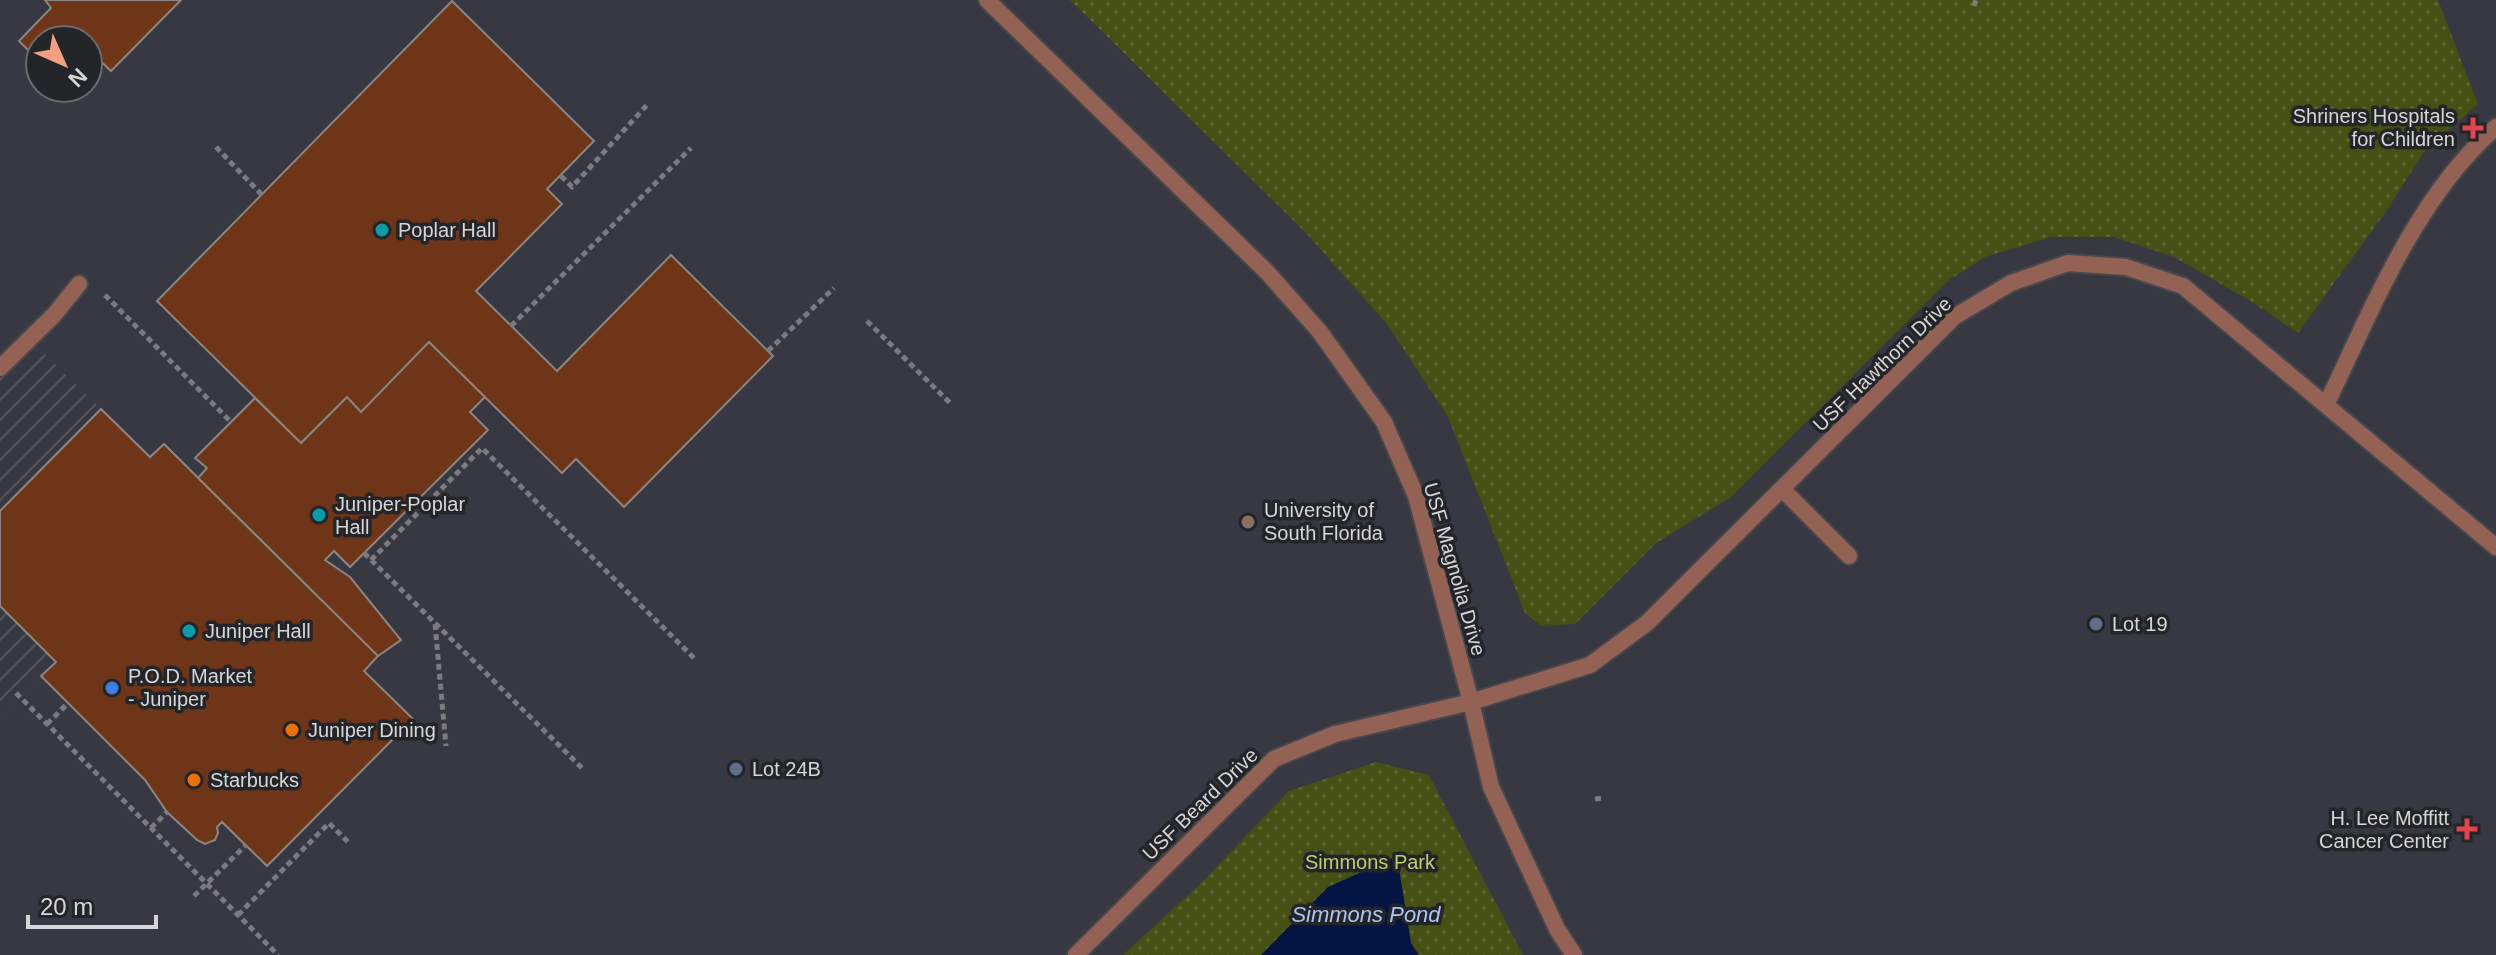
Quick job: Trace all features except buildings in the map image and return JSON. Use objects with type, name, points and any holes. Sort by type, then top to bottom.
[{"type":"street","name":"USF Magnolia Drive","points":[[987,0],[1267,272],[1320,332],[1384,422],[1416,496],[1491,787],[1557,929],[1574,955]]},
{"type":"street","points":[[2326,405],[2423,213],[2472,148],[2496,127]]},
{"type":"street","name":"USF Hawthorn Drive","points":[[1471,702],[1590,665],[1647,623],[1954,317],[2011,283],[2068,263],[2126,267],[2183,286],[2496,547]]},
{"type":"street","points":[[0,368],[54,315],[79,284]]},
{"type":"street","points":[[1782,489],[1849,556]]},
{"type":"street","name":"USF Beard Drive","points":[[1076,955],[1274,759],[1335,734],[1471,702]]},
{"type":"path","points":[[561,176],[572,187],[647,105]]},
{"type":"path","points":[[216,147],[262,195]]},
{"type":"path","points":[[511,326],[691,148]]},
{"type":"path","points":[[98,288],[231,422]]},
{"type":"path","points":[[768,351],[834,288]]},
{"type":"path","points":[[867,321],[951,404]]},
{"type":"path","points":[[371,560],[482,448],[694,658]]},
{"type":"path","points":[[364,553],[582,768]]},
{"type":"path","points":[[435,624],[446,746]]},
{"type":"path","points":[[16,693],[278,955]]},
{"type":"path","points":[[47,724],[68,703]]},
{"type":"path","points":[[1595,799],[1603,798]]},
{"type":"path","points":[[151,828],[167,812]]},
{"type":"path","points":[[238,915],[329,823],[350,844]]},
{"type":"path","points":[[194,896],[246,845]]},
{"type":"shaded area","name":"University of South Florida","points":[[0,0],[2496,0],[2496,955],[0,955]]},
{"type":"shaded area","points":[[29,339],[101,409],[0,511],[0,368]]},
{"type":"shaded area","points":[[0,606],[56,662],[0,718]]},
{"type":"green space","points":[[1070,0],[2438,0],[2478,104],[2424,152],[2387,210],[2298,333],[2249,300],[2174,257],[2114,237],[2051,237],[1985,257],[1949,280],[1731,497],[1656,543],[1575,624],[1542,626],[1525,613],[1448,417],[1387,324],[1305,232]]},
{"type":"green space","name":"Simmons Park","points":[[1376,762],[1429,775],[1523,955],[1123,955],[1200,884],[1289,791]]},
{"type":"water","name":"Simmons Pond","points":[[1397,856],[1411,943],[1419,955],[1261,955],[1328,887]]},
{"type":"place","name":"Shriners Hospitals for Children","points":[[2473,128]]},
{"type":"place","name":"Poplar Hall","points":[[382,230]]},
{"type":"place","name":"Juniper-Poplar Hall","points":[[319,515]]},
{"type":"place","name":"University of South Florida","points":[[1248,522]]},
{"type":"place","name":"Lot 19","points":[[2096,624]]},
{"type":"place","name":"Juniper Hall","points":[[189,631]]},
{"type":"place","name":"P.O.D. Market - Juniper","points":[[112,688]]},
{"type":"place","name":"Juniper Dining","points":[[292,730]]},
{"type":"place","name":"Lot 24B","points":[[736,769]]},
{"type":"place","name":"Starbucks","points":[[194,780]]},
{"type":"place","name":"H. Lee Moffitt Cancer Center","points":[[2467,829]]}]
